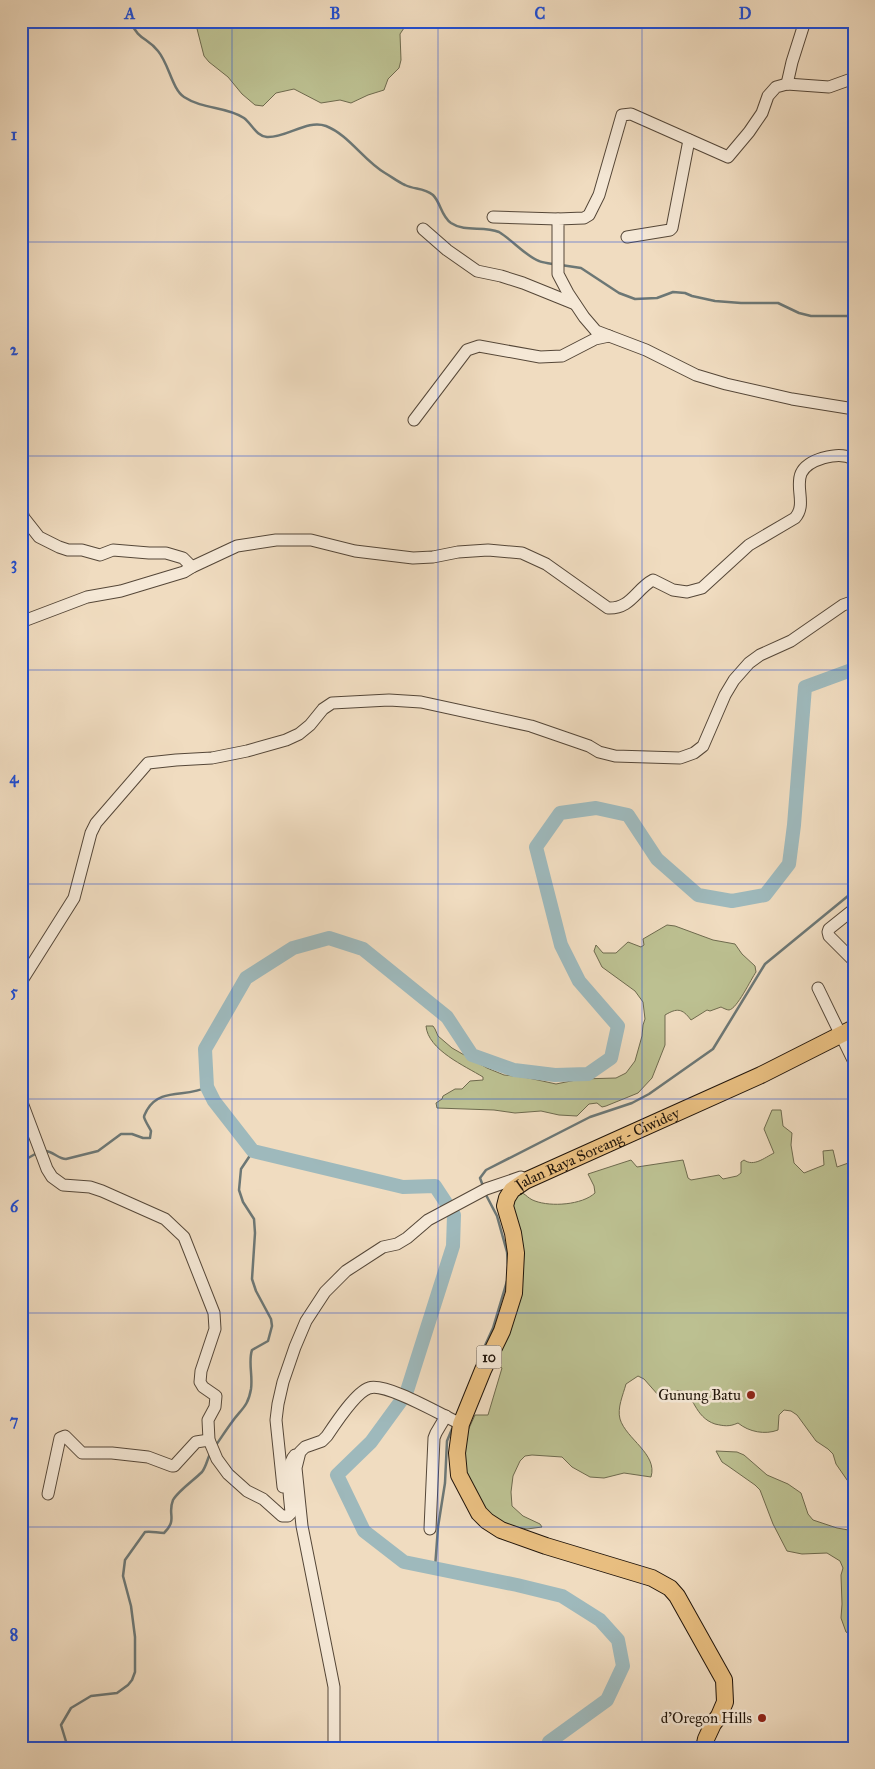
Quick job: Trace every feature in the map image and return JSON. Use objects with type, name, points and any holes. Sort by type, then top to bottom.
[{"type":"highway","name":"Jalan Raya Soreang - Ciwidey","points":[[704,1748],[712,1724],[719,1716],[725,1702],[724,1680],[677,1596],[670,1588],[652,1578],[546,1546],[501,1530],[487,1521],[474,1504],[459,1475],[455,1421],[502,1331],[511,1304],[516,1270],[516,1252],[513,1233],[505,1206],[512,1190],[525,1181],[753,1079],[847,1032]]},
{"type":"street","points":[[786,84],[806,21]]},
{"type":"street","points":[[493,217],[558,219],[584,218],[590,215],[598,195],[622,115],[631,114],[729,157],[755,123],[772,90],[786,84],[829,86],[854,78]]},
{"type":"street","points":[[627,237],[670,230],[672,228],[689,140]]},
{"type":"street","points":[[558,219],[558,274],[575,304],[596,331],[646,350],[696,375],[792,399],[854,409]]},
{"type":"street","points":[[423,228],[448,250],[477,271],[523,283],[575,304]]},
{"type":"street","points":[[414,420],[467,350],[485,347],[540,357],[562,356],[596,339],[609,336]]},
{"type":"street","points":[[21,622],[87,598],[121,591],[184,572],[237,546],[292,538],[311,540],[355,551],[413,558],[488,550],[522,553],[546,564],[608,608],[615,608],[624,605],[653,580],[673,590],[686,592],[702,588],[749,545],[800,513],[798,484],[801,474],[808,466],[822,459],[840,455],[854,459]]},
{"type":"street","points":[[21,510],[24,518],[39,537],[59,547],[100,555],[113,550],[166,553],[182,558],[192,567]]},
{"type":"street","points":[[21,982],[74,898],[91,833],[96,823],[148,763],[212,758],[247,751],[286,740],[299,734],[310,725],[323,709],[332,703],[389,700],[421,702],[531,726],[589,746],[599,752],[615,756],[680,758],[694,754],[702,746],[725,695],[734,680],[749,663],[760,655],[791,642],[844,606],[854,602]]},
{"type":"street","points":[[854,909],[829,929],[828,932],[829,936],[854,962]]},
{"type":"street","points":[[818,988],[847,1032],[854,1062]]},
{"type":"street","points":[[21,1100],[52,1177],[63,1186],[90,1187],[165,1219],[184,1237],[213,1308],[215,1319],[215,1329],[201,1371],[200,1382],[205,1389],[215,1394],[216,1399],[215,1407],[208,1420],[209,1440],[228,1474],[247,1491],[263,1499],[282,1516],[288,1516]]},
{"type":"street","points":[[288,1516],[276,1420],[283,1382],[295,1347],[306,1321],[325,1292],[346,1271],[383,1247],[397,1244],[407,1238],[428,1220],[486,1189],[521,1177],[525,1181]]},
{"type":"street","points":[[288,1516],[291,1513],[289,1471],[292,1458],[298,1455],[305,1447],[327,1436],[336,1422],[363,1392],[372,1387],[393,1391],[455,1421]]},
{"type":"street","points":[[430,1529],[434,1438],[436,1433],[455,1421]]},
{"type":"street","points":[[48,1494],[62,1436],[65,1436],[82,1453],[134,1455],[152,1458],[172,1466],[196,1442],[209,1440]]},
{"type":"street","points":[[298,1455],[296,1468],[297,1486],[302,1526],[334,1687],[334,1748]]},
{"type":"green space","points":[[195,21],[405,21],[404,28],[400,34],[401,60],[399,68],[388,79],[384,90],[351,103],[340,100],[321,103],[294,89],[276,93],[263,106],[255,105],[242,94],[228,77],[204,56]]},
{"type":"green space","points":[[833,21],[854,21],[854,50],[849,49],[850,29],[832,26]]},
{"type":"green space","points":[[667,925],[675,926],[713,940],[735,944],[742,954],[755,966],[756,972],[736,1005],[729,1010],[721,1007],[710,1011],[707,1010],[691,1020],[685,1013],[679,1010],[665,1015],[665,1045],[652,1078],[638,1093],[602,1107],[597,1103],[589,1104],[577,1116],[541,1111],[515,1113],[494,1110],[437,1108],[436,1103],[443,1096],[455,1089],[462,1089],[470,1081],[483,1080],[483,1077],[440,1050],[428,1035],[426,1026],[433,1026],[438,1036],[452,1048],[487,1068],[504,1075],[556,1084],[581,1079],[616,1078],[626,1073],[635,1061],[642,1036],[645,1019],[643,1002],[635,991],[602,967],[594,951],[596,945],[603,953],[616,953],[628,942],[641,947],[644,945],[643,939]]},
{"type":"green space","points":[[772,1110],[781,1110],[783,1126],[792,1133],[791,1145],[794,1163],[804,1173],[824,1165],[823,1151],[833,1150],[837,1167],[854,1161],[854,1490],[836,1464],[833,1454],[816,1441],[797,1415],[791,1411],[784,1410],[779,1415],[778,1430],[773,1432],[757,1432],[747,1429],[738,1423],[726,1426],[715,1424],[708,1421],[698,1411],[686,1393],[677,1391],[659,1396],[644,1379],[638,1376],[626,1384],[619,1415],[623,1426],[650,1461],[651,1477],[624,1473],[604,1478],[590,1477],[572,1467],[562,1457],[525,1456],[520,1461],[513,1476],[512,1506],[523,1516],[540,1524],[542,1527],[527,1529],[487,1521],[466,1480],[461,1446],[475,1415],[488,1415],[502,1368],[495,1363],[516,1297],[509,1210],[515,1191],[542,1203],[566,1204],[575,1202],[595,1193],[588,1174],[631,1160],[637,1167],[683,1160],[688,1178],[691,1180],[719,1175],[723,1179],[737,1176],[741,1173],[741,1162],[744,1160],[752,1163],[774,1153],[764,1129]]},
{"type":"green space","points":[[716,1451],[737,1452],[744,1455],[767,1475],[788,1484],[801,1493],[808,1514],[813,1520],[837,1528],[854,1531],[854,1637],[846,1632],[841,1618],[841,1575],[843,1568],[840,1561],[827,1553],[802,1554],[787,1551],[773,1524],[760,1490],[722,1462]]},
{"type":"waterway","points":[[130,21],[140,36],[162,56],[176,88],[184,97],[199,104],[237,114],[247,120],[260,134],[267,137],[282,135],[312,125],[326,126],[342,135],[377,168],[405,185],[433,195],[445,217],[451,223],[463,228],[487,229],[499,232],[534,259],[553,264]]},
{"type":"waterway","points":[[561,265],[581,268],[619,293],[635,299],[657,298],[673,292],[685,293],[715,301],[778,303],[799,313],[811,316],[854,316]]},
{"type":"waterway","points":[[547,1748],[549,1742],[607,1700],[623,1666],[618,1640],[600,1620],[562,1596],[404,1562],[364,1531],[337,1475],[371,1442],[406,1394],[453,1246],[454,1215],[435,1186],[403,1187],[253,1151],[214,1101],[207,1087],[205,1049],[246,978],[293,948],[329,938],[363,949],[447,1017],[472,1055],[514,1070],[555,1075],[588,1074],[611,1058],[618,1026],[579,981],[561,945],[536,847],[560,813],[596,808],[628,815],[657,859],[698,895],[732,901],[765,895],[789,864],[805,687],[854,669]]},
{"type":"waterway","points":[[483,1186],[480,1178],[486,1170],[590,1117],[632,1103],[649,1094],[713,1049],[765,964],[854,891]]},
{"type":"waterway","points":[[45,1151],[66,1159],[98,1151],[121,1134],[132,1134],[143,1138],[150,1138],[151,1131],[144,1117],[152,1103],[159,1098],[207,1087]]},
{"type":"waterway","points":[[216,1445],[248,1400],[251,1389],[250,1359],[252,1350],[268,1341],[272,1326],[271,1319],[256,1291],[252,1279],[254,1219],[243,1202],[239,1190],[241,1169],[253,1151]]},
{"type":"waterway","points":[[21,1162],[37,1153]]},
{"type":"waterway","points":[[485,1193],[497,1216],[507,1252],[508,1264]]},
{"type":"waterway","points":[[477,1363],[493,1328],[507,1281]]},
{"type":"waterway","points":[[435,1568],[438,1527],[445,1483],[447,1441],[452,1429]]},
{"type":"waterway","points":[[68,1748],[61,1725],[71,1708],[91,1696],[117,1693],[128,1685],[135,1672],[135,1637],[131,1606],[123,1576],[125,1560],[145,1532],[164,1533],[170,1524],[173,1500],[182,1489],[202,1472],[210,1454]]},
{"type":"place","name":"Gunung Batu","points":[[751,1395]]},
{"type":"place","name":"d'Oregon Hills","points":[[762,1718]]}]
